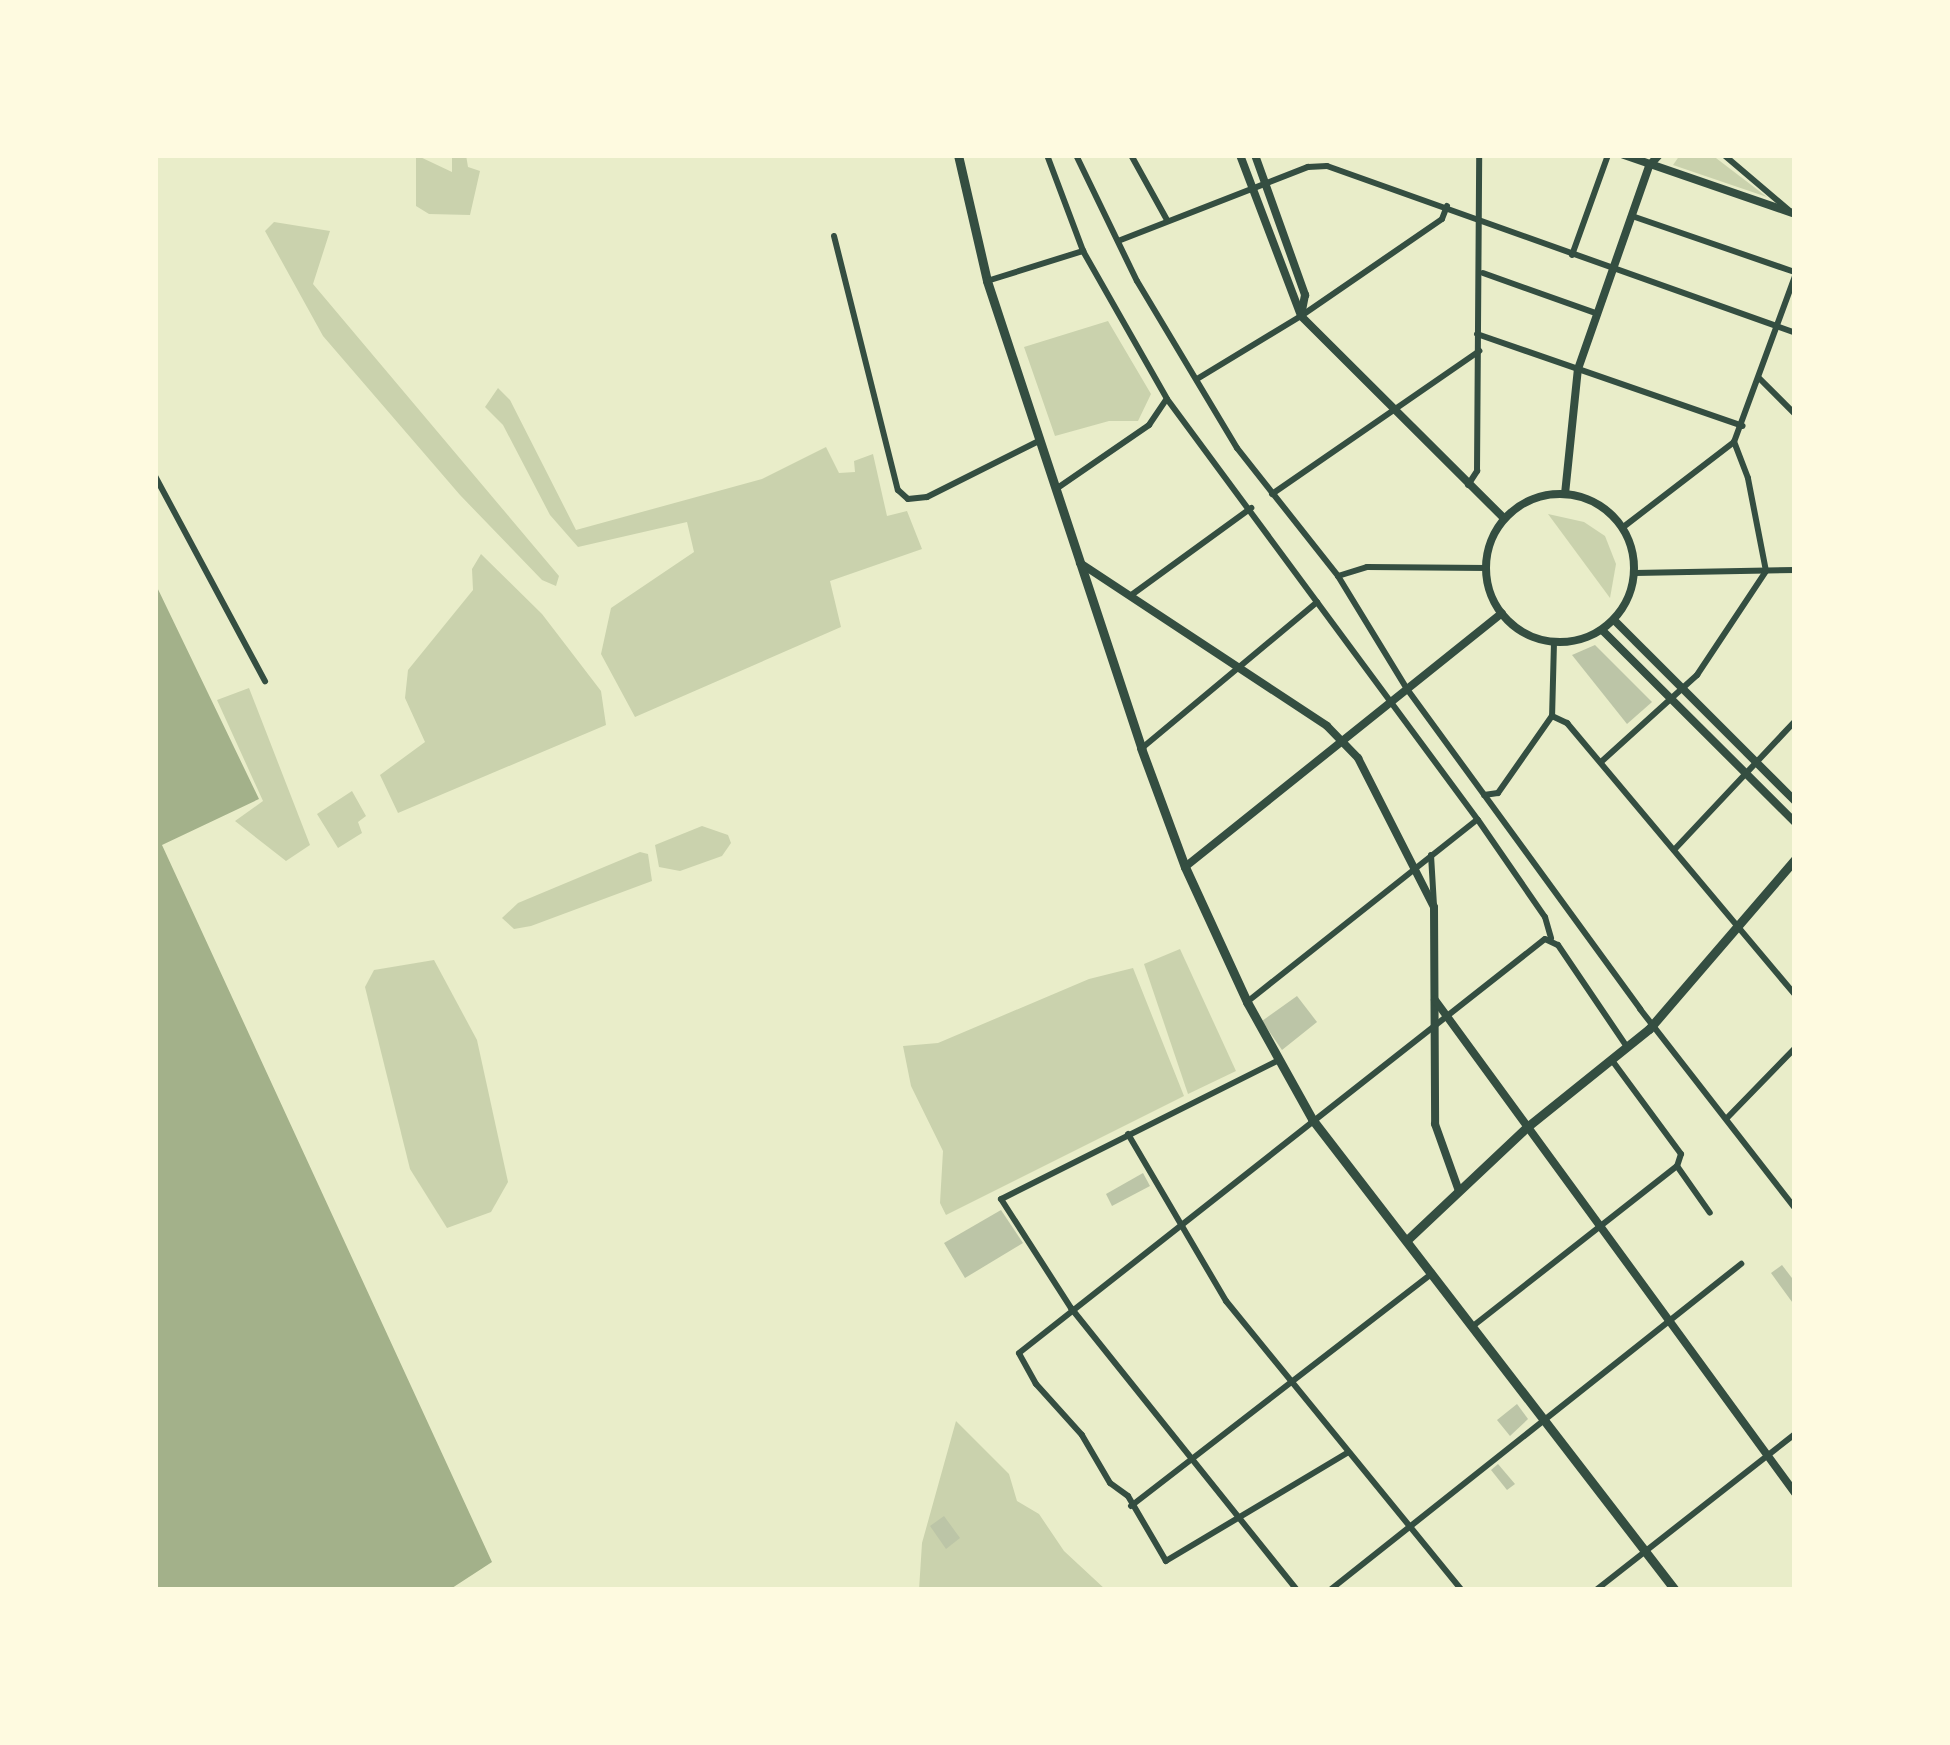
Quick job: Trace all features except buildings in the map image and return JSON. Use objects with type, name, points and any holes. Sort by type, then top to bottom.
[{"type":"main road","points":[[958,155],[988,282],[1141,748],[1185,867],[1247,1002],[1312,1119],[1675,1590]]},
{"type":"main road","points":[[1407,1240],[1527,1127],[1624,1044],[1649,1029],[1650,1020],[1795,859]]},
{"type":"street","points":[[1047,155],[1082,251],[1167,399],[1478,820],[1545,917],[1551,938],[1624,1044]]},
{"type":"street","points":[[1076,155],[1118,242],[1197,379],[1202,396],[1272,494],[1338,576],[1407,690],[1650,1020],[1795,1208]]},
{"type":"street","points":[[1131,155],[1166,220]]},
{"type":"street","points":[[1240,155],[1301,316],[1390,410],[1503,518]]},
{"type":"street","points":[[1255,155],[1305,295],[1301,316]]},
{"type":"street","points":[[1468,486],[1477,471],[1480,351],[1476,334],[1482,273],[1477,221],[1479,155]]},
{"type":"street","points":[[1572,255],[1608,155]]},
{"type":"street","points":[[1624,155],[1794,214]]},
{"type":"street","points":[[1565,494],[1578,368],[1649,166],[1659,155]]},
{"type":"street","points":[[1724,155],[1794,214]]},
{"type":"street","points":[[1118,242],[1266,182],[1327,166],[1795,333]]},
{"type":"street","points":[[1197,379],[1301,316],[1442,219],[1448,206]]},
{"type":"street","points":[[1622,528],[1734,442],[1795,274],[1632,216]]},
{"type":"street","points":[[834,236],[903,496],[928,497],[1039,440]]},
{"type":"street","points":[[988,282],[1082,251]]},
{"type":"street","points":[[1482,273],[1598,314]]},
{"type":"street","points":[[1476,334],[1742,426]]},
{"type":"street","points":[[1272,494],[1480,351]]},
{"type":"street","points":[[1759,378],[1795,414]]},
{"type":"street","points":[[1056,489],[1149,426],[1167,399]]},
{"type":"street","points":[[1600,763],[1682,690],[1766,571],[1748,478],[1734,442]]},
{"type":"street","points":[[155,476],[264,681]]},
{"type":"street","points":[[1565,494],[1593,502],[1622,528],[1635,572],[1614,620],[1602,630],[1554,642],[1518,629],[1502,613],[1486,568],[1503,518],[1527,502],[1565,494]]},
{"type":"street","points":[[1130,596],[1250,508]]},
{"type":"street","points":[[1080,563],[1346,741],[1434,907]]},
{"type":"street","points":[[1338,576],[1367,567],[1486,568]]},
{"type":"street","points":[[1635,572],[1795,570]]},
{"type":"street","points":[[1141,748],[1317,602]]},
{"type":"street","points":[[1185,867],[1502,613]]},
{"type":"street","points":[[1614,620],[1795,801]]},
{"type":"street","points":[[1602,630],[1795,822]]},
{"type":"street","points":[[1484,795],[1498,793],[1552,716],[1554,642]]},
{"type":"street","points":[[1552,716],[1568,723],[1795,996]]},
{"type":"street","points":[[1674,850],[1795,721]]},
{"type":"street","points":[[1247,1002],[1413,867],[1478,820]]},
{"type":"street","points":[[1431,855],[1435,1124],[1459,1190]]},
{"type":"street","points":[[1348,1452],[1166,1561],[1082,1435],[1036,1384],[1019,1353],[1023,1345],[1179,1222],[1433,1024],[1551,938]]},
{"type":"street","points":[[1434,998],[1795,1493]]},
{"type":"street","points":[[1727,1118],[1795,1048]]},
{"type":"street","points":[[1473,1326],[1677,1166],[1681,1154],[1610,1058]]},
{"type":"street","points":[[1279,1060],[1001,1198],[1071,1308],[1297,1590]]},
{"type":"street","points":[[1128,1134],[1226,1301],[1288,1382],[1462,1590]]},
{"type":"street","points":[[1677,1166],[1710,1214]]},
{"type":"street","points":[[1330,1590],[1541,1418],[1741,1264]]},
{"type":"street","points":[[1131,1506],[1432,1273]]},
{"type":"street","points":[[1596,1590],[1795,1434]]},
{"type":"shaded area","points":[[416,155],[452,172],[452,155],[466,155],[468,167],[480,171],[470,215],[429,214],[416,206]]},
{"type":"shaded area","points":[[1680,155],[1712,155],[1767,197],[1673,165]]},
{"type":"shaded area","points":[[274,222],[330,231],[313,284],[559,576],[556,586],[542,580],[460,495],[323,336],[265,231]]},
{"type":"shaded area","points":[[1108,321],[1151,394],[1138,421],[1109,421],[1055,436],[1024,347]]},
{"type":"shaded area","points":[[498,388],[510,400],[576,530],[762,479],[826,447],[839,473],[855,472],[854,461],[873,454],[887,516],[907,511],[922,549],[830,581],[841,627],[635,717],[601,654],[611,608],[694,552],[687,522],[578,547],[550,515],[503,425],[485,407]]},
{"type":"shaded area","points":[[1548,514],[1584,522],[1605,536],[1616,564],[1610,598]]},
{"type":"shaded area","points":[[481,554],[542,614],[601,691],[606,725],[398,813],[380,775],[425,742],[405,698],[408,670],[473,590],[472,569]]},
{"type":"shaded area","points":[[155,583],[259,799],[162,845],[492,1562],[449,1590],[155,1590]]},
{"type":"shaded area","points":[[249,688],[310,845],[286,861],[235,821],[263,801],[217,700]]},
{"type":"shaded area","points":[[352,791],[366,816],[358,822],[362,833],[338,848],[317,814]]},
{"type":"shaded area","points":[[702,826],[728,835],[731,843],[722,856],[680,871],[659,867],[655,845]]},
{"type":"shaded area","points":[[640,852],[648,854],[652,881],[531,926],[514,929],[502,918],[518,903]]},
{"type":"shaded area","points":[[1180,949],[1236,1071],[1188,1094],[1144,964]]},
{"type":"shaded area","points":[[434,960],[477,1040],[508,1182],[491,1212],[447,1228],[410,1169],[365,987],[374,970]]},
{"type":"shaded area","points":[[1133,968],[1184,1096],[946,1215],[940,1203],[943,1151],[911,1086],[903,1046],[938,1043],[1089,979]]},
{"type":"shaded area","points":[[956,1421],[1009,1474],[1017,1501],[1039,1514],[1064,1551],[1106,1590],[919,1590],[922,1543]]}]
